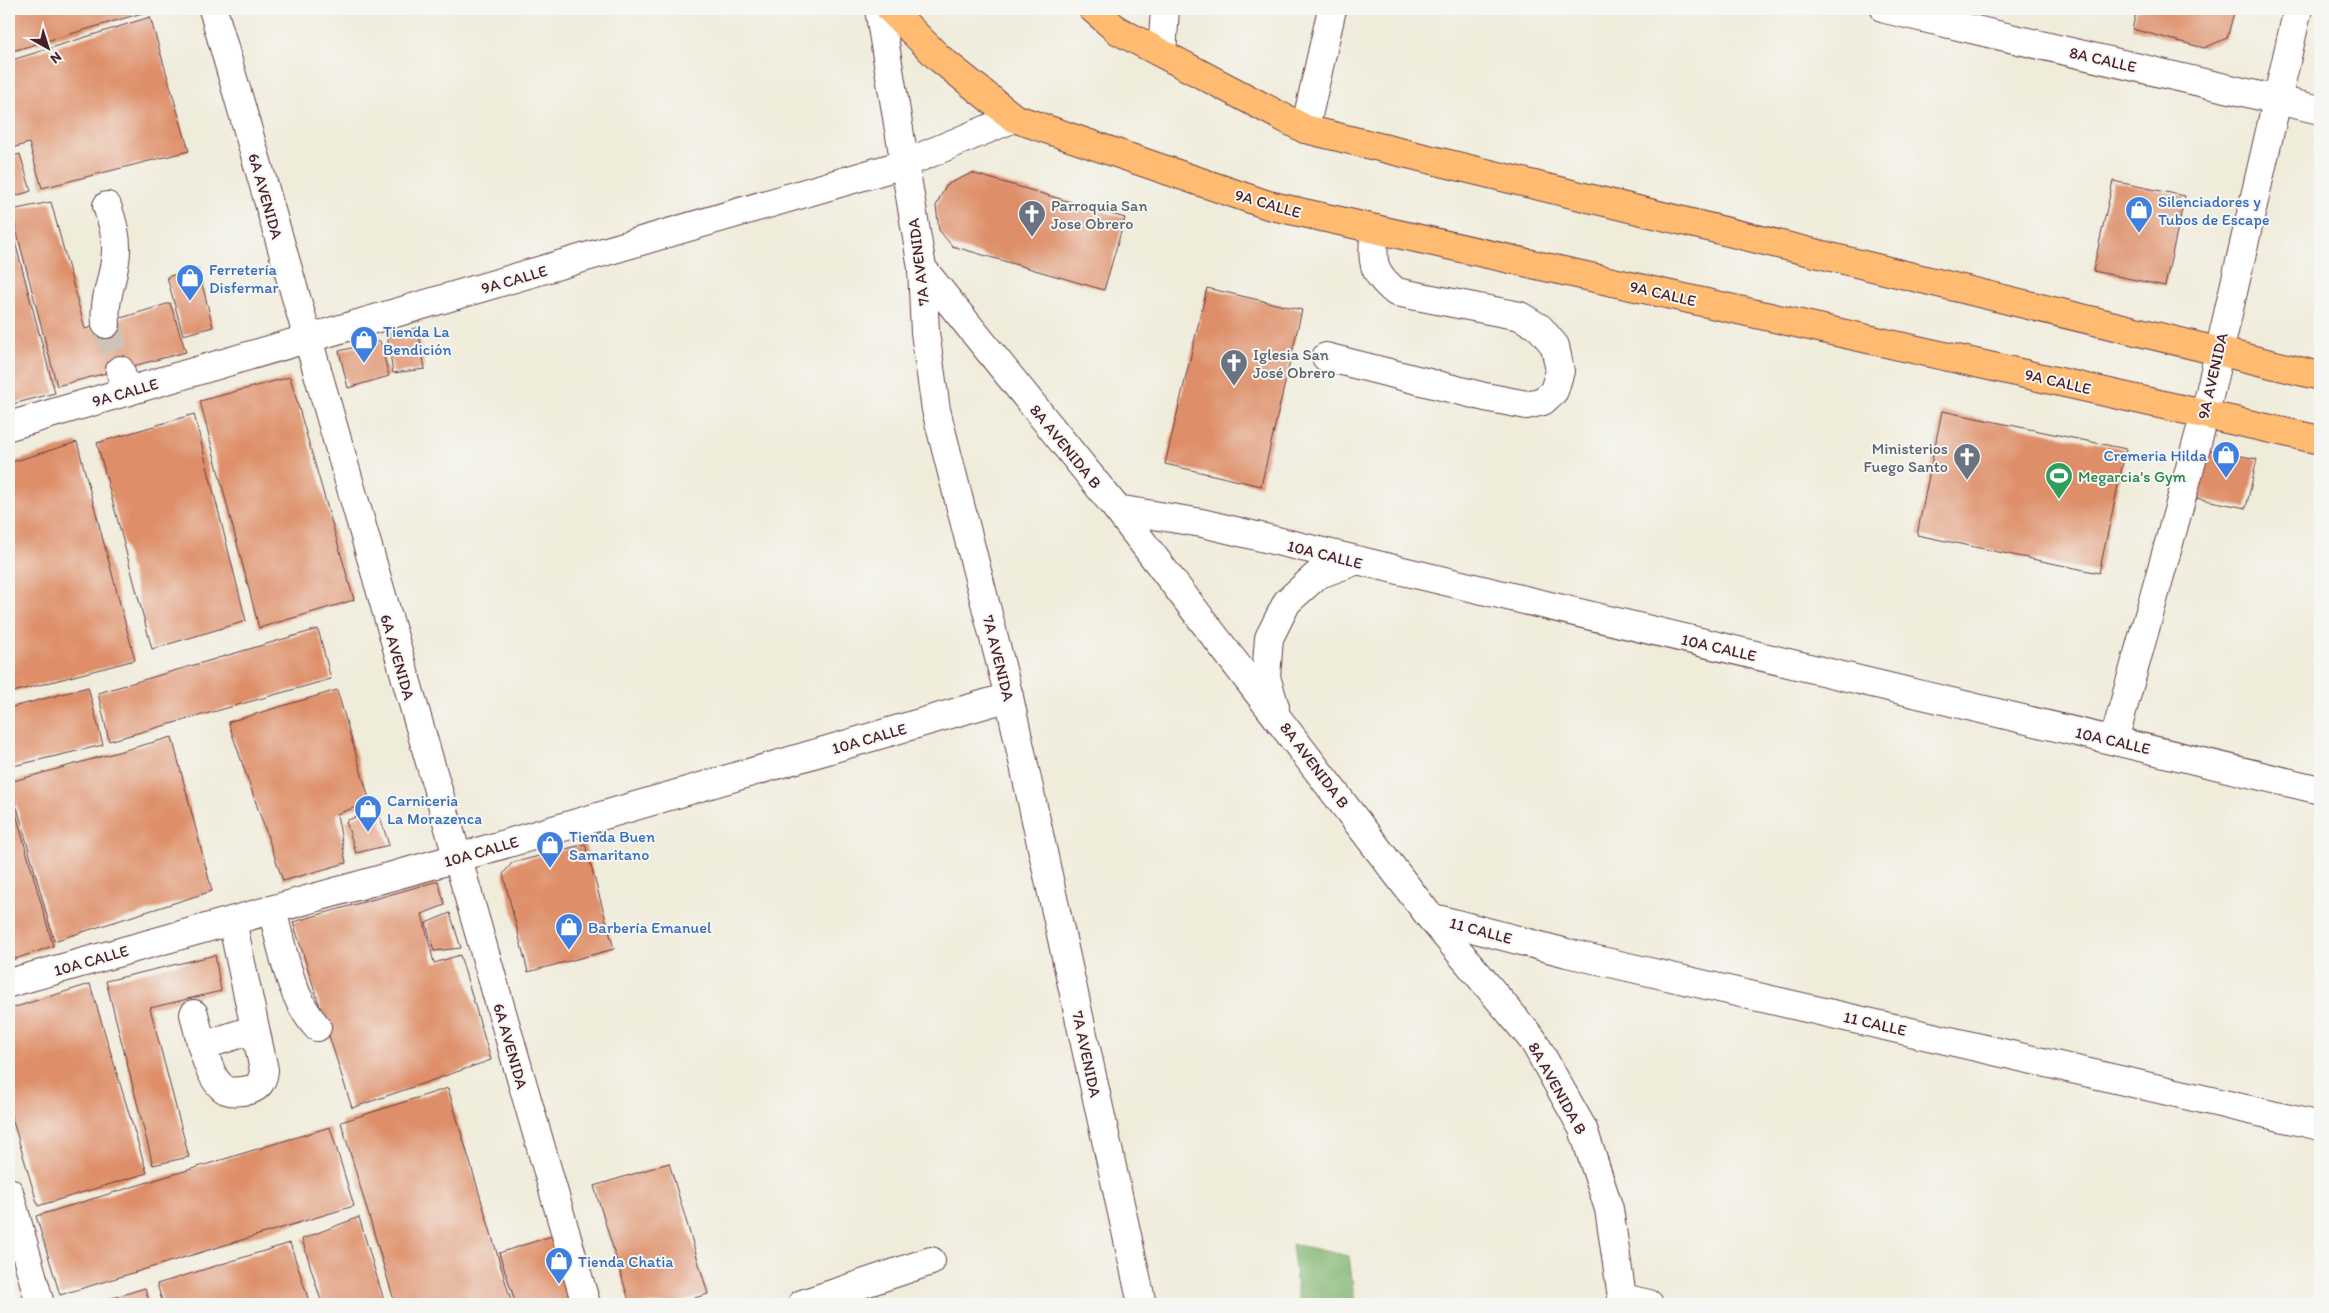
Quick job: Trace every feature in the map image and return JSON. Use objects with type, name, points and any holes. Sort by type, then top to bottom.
[{"type":"main road","name":"9A CALLE","points":[[890,9],[939,58],[1014,118],[1268,205],[2320,440]]},
{"type":"main road","points":[[1093,9],[1117,30],[1305,129],[2320,376]]},
{"type":"street","name":"6A AVENIDA","points":[[213,9],[586,1304]]},
{"type":"street","name":"7A AVENIDA","points":[[879,9],[922,268],[925,332],[936,410],[1009,697],[1142,1304]]},
{"type":"street","points":[[1162,54],[1166,9]]},
{"type":"street","points":[[1305,129],[1332,9]]},
{"type":"street","name":"8A CALLE","points":[[1885,9],[2320,110]]},
{"type":"street","name":"9A AVENIDA","points":[[2114,740],[2204,414],[2298,9]]},
{"type":"street","name":"9A CALLE","points":[[9,426],[123,381],[307,340],[904,164],[1014,118]]},
{"type":"street","points":[[106,324],[106,295],[114,270],[116,251],[114,227],[108,206]]},
{"type":"street","points":[[1326,357],[1485,397],[1527,405],[1544,401],[1554,391],[1560,371],[1555,346],[1540,328],[1520,316],[1396,292],[1382,281],[1372,258],[1375,229]]},
{"type":"street","name":"8A AVENIDA B","points":[[922,268],[1116,509],[1430,917],[1533,1040],[1584,1129],[1609,1209],[1632,1302]]},
{"type":"street","name":"10A CALLE","points":[[1116,509],[1202,523],[2320,790]]},
{"type":"street","points":[[1277,716],[1266,678],[1269,638],[1287,602],[1317,575],[1355,561]]},
{"type":"street","name":"10A CALLE","points":[[9,983],[457,858],[1009,697]]},
{"type":"street","points":[[272,910],[296,997],[306,1015],[318,1027]]},
{"type":"street","name":"11 CALLE","points":[[1430,917],[1567,953],[2320,1126]]},
{"type":"street","points":[[194,1014],[210,1069],[218,1082],[225,1090],[236,1092],[253,1089],[263,1078],[255,1029],[232,921]]},
{"type":"street","points":[[202,1046],[255,1029]]},
{"type":"street","points":[[9,1192],[40,1304]]},
{"type":"street","points":[[802,1304],[931,1261]]},
{"type":"green space","points":[[1292,1244],[1349,1256],[1355,1304],[1299,1304]]},
{"type":"building","points":[[9,9],[149,9],[149,11],[9,52]]},
{"type":"building","points":[[2137,9],[2235,9],[2227,38],[2204,48],[2132,29]]},
{"type":"building","points":[[150,17],[189,151],[42,188],[29,143],[9,149],[9,61]]},
{"type":"building","points":[[20,154],[31,191],[9,198],[9,157]]},
{"type":"building","name":"Parroquia San Jose Obrero","points":[[972,173],[1125,218],[1104,290],[952,246],[939,230],[936,206],[946,185]]},
{"type":"building","name":"Silenciadores y Tubos de Escape","points":[[2113,181],[2185,196],[2165,286],[2093,271]]},
{"type":"building","points":[[51,202],[85,329],[170,303],[186,352],[57,386],[11,210]]},
{"type":"building","points":[[9,219],[55,393],[9,405]]},
{"type":"building","name":"Ferretería Disfermar","points":[[198,268],[213,327],[183,335],[167,277]]},
{"type":"building","name":"Iglesia San José Obrero","points":[[1207,288],[1302,310],[1261,486],[1165,464]]},
{"type":"building","points":[[418,328],[425,369],[393,373],[387,334]]},
{"type":"building","name":"Tienda La Bendición","points":[[380,341],[389,376],[348,388],[339,351]]},
{"type":"building","points":[[290,377],[354,600],[259,628],[200,401]]},
{"type":"building","points":[[1942,411],[2126,449],[2099,573],[1917,535]]},
{"type":"building","points":[[194,414],[246,621],[152,649],[97,443]]},
{"type":"building","points":[[77,442],[135,660],[9,693],[9,463]]},
{"type":"building","name":"Cremeria Hilda","points":[[2205,449],[2257,459],[2246,508],[2195,498]]},
{"type":"building","points":[[318,629],[331,679],[109,741],[98,693]]},
{"type":"building","points":[[88,687],[103,745],[9,767],[9,708]]},
{"type":"building","points":[[337,690],[370,802],[337,814],[346,863],[283,881],[228,722]]},
{"type":"building","points":[[172,737],[212,891],[54,941],[10,782]]},
{"type":"building","points":[[9,789],[53,946],[9,961]]},
{"type":"building","name":"Carniceria La Morazenca","points":[[377,808],[389,845],[356,853],[346,821]]},
{"type":"building","points":[[585,844],[614,949],[528,972],[503,874],[512,863]]},
{"type":"building","points":[[438,881],[445,905],[422,914],[434,963],[460,955],[491,1060],[352,1108],[293,922]]},
{"type":"building","points":[[450,913],[461,948],[434,951],[426,923]]},
{"type":"building","points":[[215,955],[221,991],[150,1008],[189,1157],[153,1165],[106,981]]},
{"type":"building","points":[[90,984],[147,1173],[38,1206],[9,1108],[9,1009]]},
{"type":"building","points":[[448,1088],[512,1304],[395,1304],[341,1122]]},
{"type":"building","points":[[330,1127],[354,1206],[60,1295],[36,1216]]},
{"type":"building","points":[[669,1163],[708,1294],[674,1304],[630,1304],[594,1186]]},
{"type":"building","points":[[359,1217],[385,1304],[322,1304],[302,1239]]},
{"type":"building","points":[[561,1233],[579,1304],[516,1304],[499,1253]]},
{"type":"building","points":[[290,1243],[310,1304],[163,1304],[157,1284]]},
{"type":"building","points":[[145,1288],[150,1304],[93,1304]]},
{"type":"tunnel","points":[[106,324],[120,370]]},
{"type":"place","name":"Silenciadores y Tubos de Escape","points":[[2139,234]]},
{"type":"place","name":"Parroquia San Jose Obrero","points":[[1032,238]]},
{"type":"place","name":"Ferretería Disfermar","points":[[190,302]]},
{"type":"place","name":"Tienda La Bendición","points":[[364,364]]},
{"type":"place","name":"Iglesia San José Obrero","points":[[1234,387]]},
{"type":"place","name":"Cremeria Hilda","points":[[2226,479]]},
{"type":"place","name":"Ministerios Fuego Santo","points":[[1967,481]]},
{"type":"place","name":"Megarcia's Gym","points":[[2059,500]]},
{"type":"place","name":"Carniceria La Morazenca","points":[[368,833]]},
{"type":"place","name":"Tienda Buen Samaritano","points":[[550,869]]},
{"type":"place","name":"Barbería Emanuel","points":[[569,951]]},
{"type":"place","name":"Tienda Chatia","points":[[559,1285]]}]
